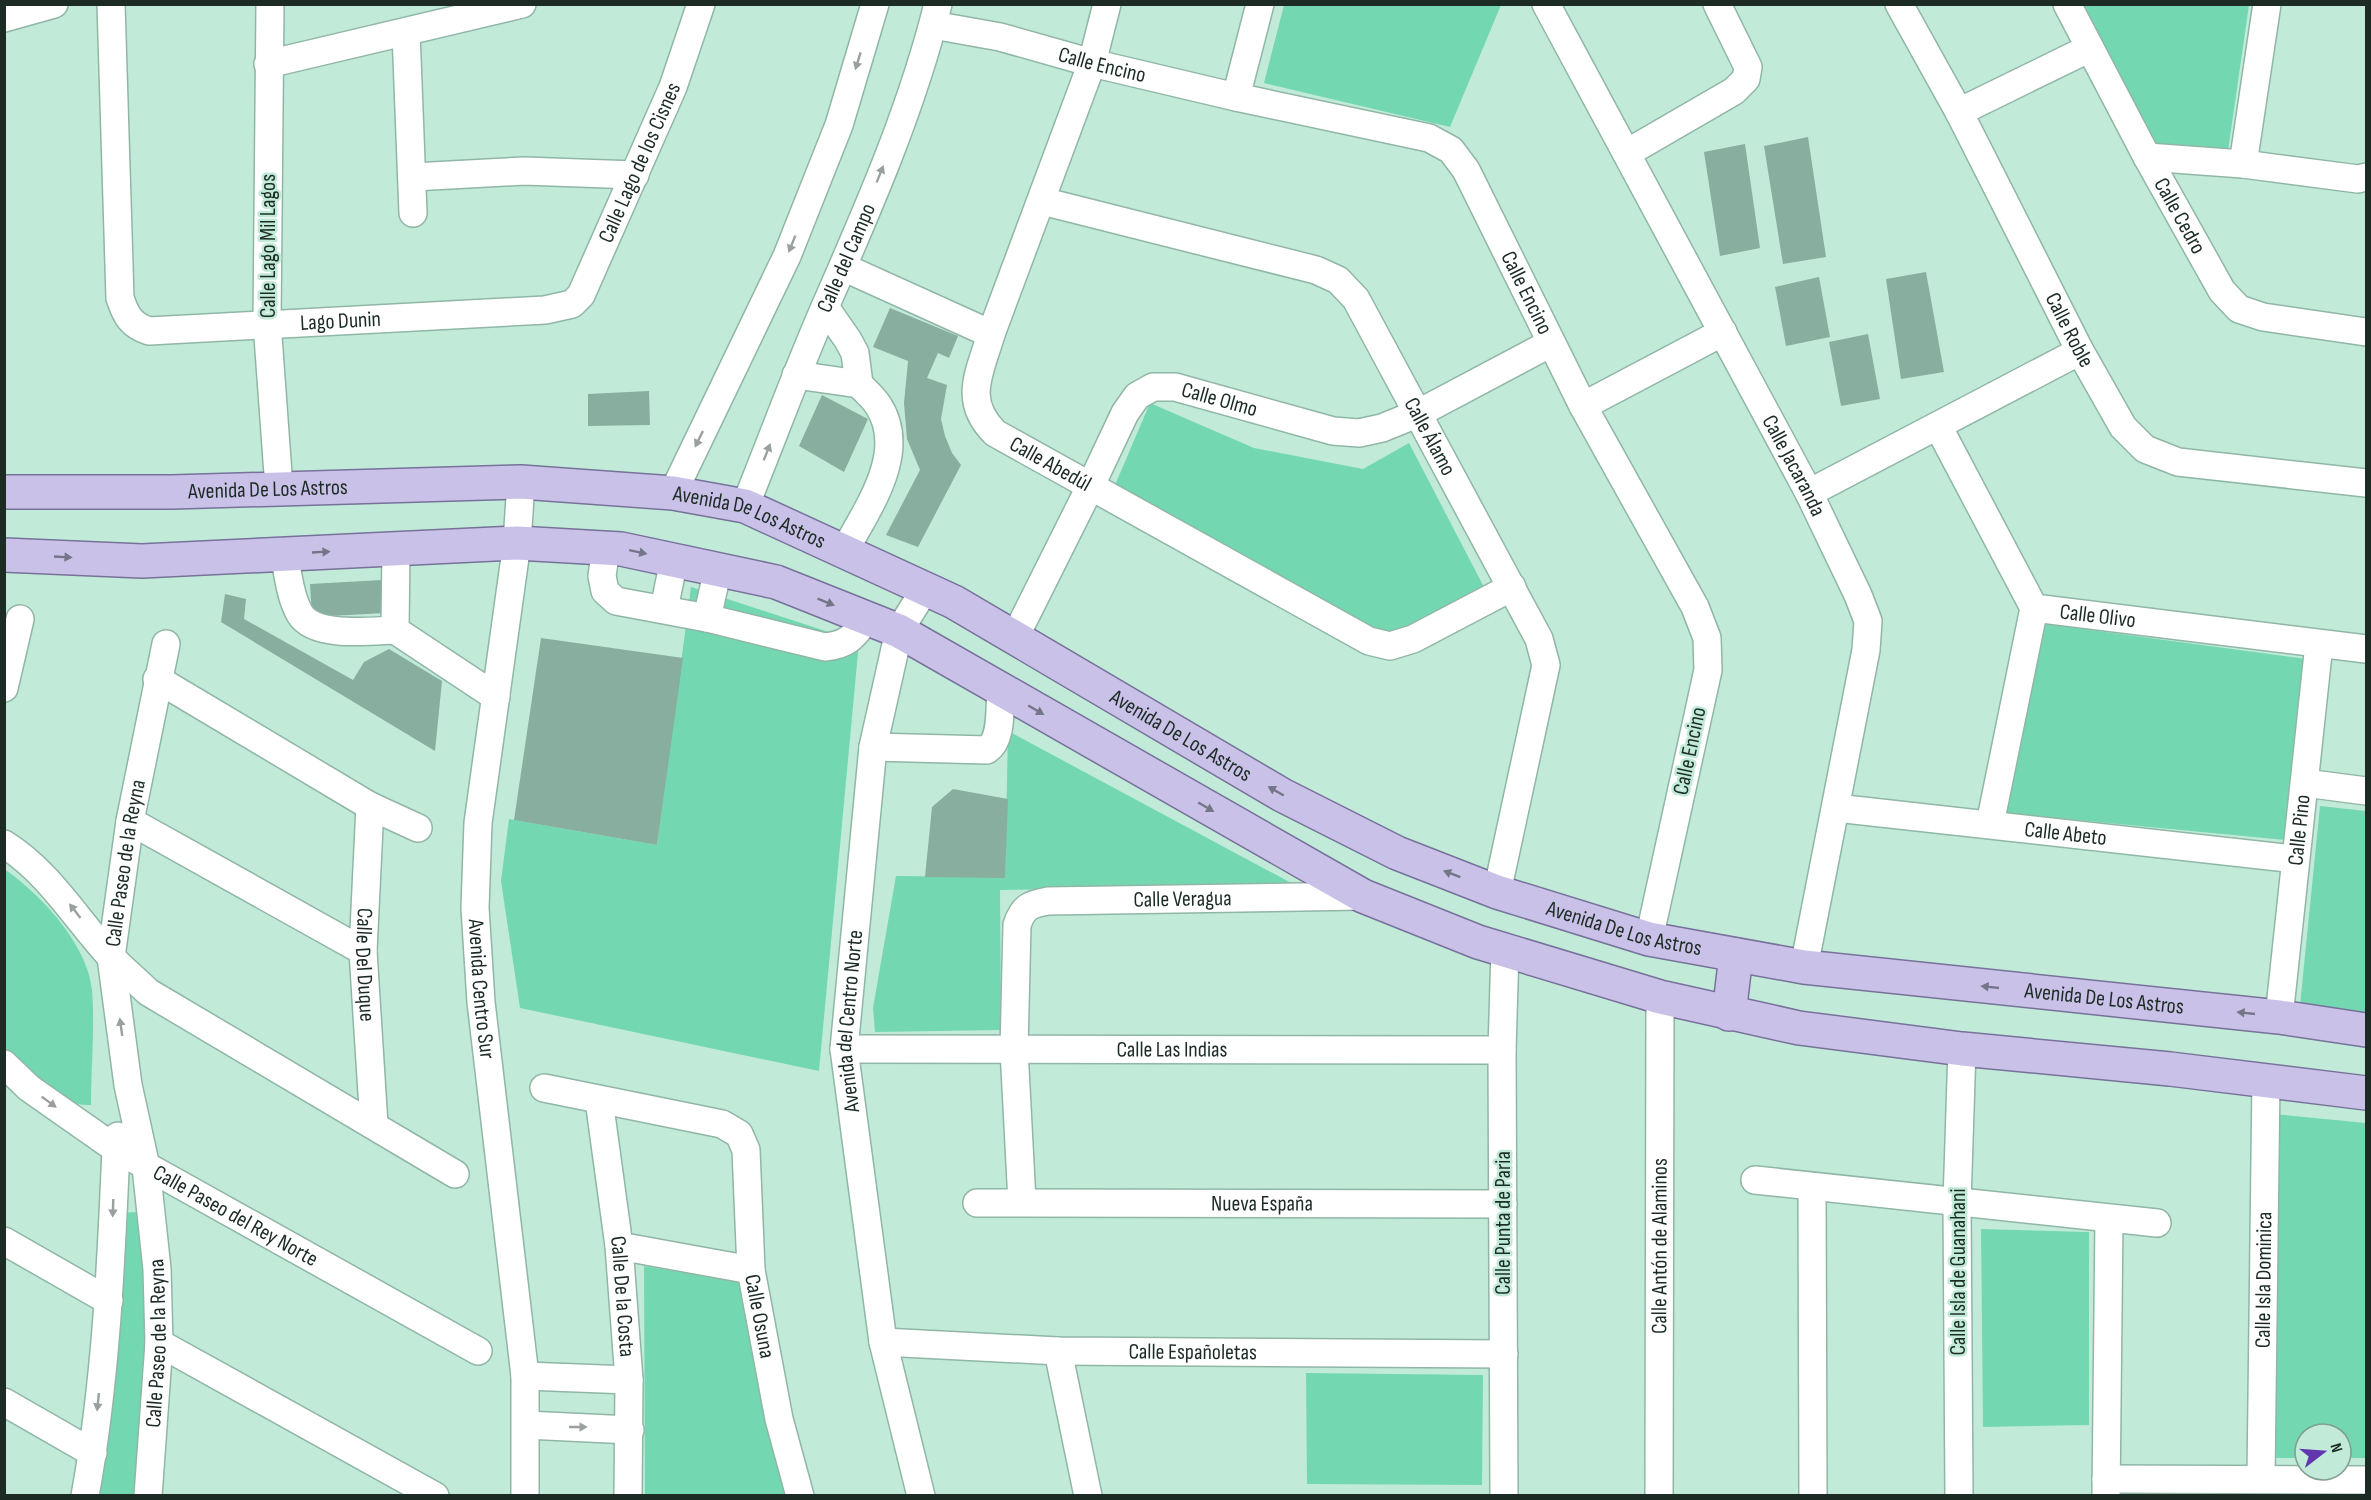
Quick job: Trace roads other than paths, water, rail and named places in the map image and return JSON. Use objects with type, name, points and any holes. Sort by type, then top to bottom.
[{"type":"main road","name":"Avenida De Los Astros","points":[[4,492],[149,492],[521,482],[673,493],[745,506],[954,602],[1282,795],[1397,853],[1497,892],[1649,939],[1804,967],[2279,1017],[2367,1030]]},
{"type":"main road","points":[[4,555],[142,561],[517,543],[606,548],[776,582],[899,631],[1363,896],[1478,942],[1660,997],[1799,1028],[1962,1049],[2266,1080],[2367,1093]]},
{"type":"main road","points":[[1729,1014],[1736,955]]},
{"type":"street","points":[[4,18],[54,4]]},
{"type":"street","name":"Lago Dunin","points":[[111,4],[120,298],[126,316],[136,327],[149,331],[560,308]]},
{"type":"street","name":"Calle Lago Mil Lagos","points":[[270,4],[267,323],[279,488]]},
{"type":"street","points":[[268,64],[522,4]]},
{"type":"street","name":"Calle Lago de los Cisnes","points":[[560,308],[572,304],[581,295],[673,87],[701,4]]},
{"type":"street","points":[[673,493],[787,256],[839,125],[875,4]]},
{"type":"street","name":"Calle Abedúl","points":[[1107,4],[1092,63],[991,334],[975,395],[978,410],[985,423],[995,433],[1369,641],[1390,646],[1413,639],[1512,587]]},
{"type":"street","points":[[1236,97],[1260,4]]},
{"type":"street","name":"Calle Jacaranda","points":[[1546,4],[1809,493],[1868,621],[1866,650],[1804,967]]},
{"type":"street","points":[[1627,153],[1734,91],[1746,79],[1748,67],[1717,4]]},
{"type":"street","name":"Calle Roble","points":[[1899,4],[1959,112],[2080,351],[2123,427],[2145,449],[2178,462],[2367,483]]},
{"type":"street","name":"Calle Cedro","points":[[2067,4],[2147,157],[2222,291],[2240,309],[2263,317],[2367,332]]},
{"type":"street","points":[[2243,165],[2267,4]]},
{"type":"street","name":"Calle Encino","points":[[936,15],[1000,38],[1092,63],[1236,97],[1429,138],[1451,150],[1466,170],[1583,406],[1695,607],[1707,638],[1708,670],[1649,939]]},
{"type":"street","name":"Calle del Campo","points":[[745,506],[796,375],[903,119],[936,15]]},
{"type":"street","points":[[406,32],[413,213]]},
{"type":"street","points":[[1959,112],[2090,48]]},
{"type":"street","points":[[2147,157],[2358,178],[2367,177]]},
{"type":"street","points":[[412,177],[524,171],[635,175]]},
{"type":"street","name":"Calle Álamo","points":[[1042,201],[1316,270],[1338,280],[1356,299],[1539,639],[1546,665],[1497,892]]},
{"type":"street","points":[[843,267],[991,334]]},
{"type":"street","points":[[825,307],[855,353],[859,384],[878,405],[889,431],[888,458],[880,484],[845,550]]},
{"type":"street","points":[[1583,406],[1723,332]]},
{"type":"street","name":"Calle Olmo","points":[[1015,637],[1125,413],[1137,396],[1153,387],[1175,387],[1334,431],[1359,433],[1382,428],[1419,413],[1551,343]]},
{"type":"street","points":[[1809,493],[2080,351]]},
{"type":"street","points":[[796,375],[859,384]]},
{"type":"street","name":"Calle Olivo","points":[[1938,426],[2034,608],[2367,649]]},
{"type":"street","name":"Avenida Centro Sur","points":[[521,482],[517,543],[478,823],[475,908],[481,1002],[525,1376],[525,1496]]},
{"type":"street","points":[[606,548],[602,576],[605,591],[616,601],[707,618],[825,647],[838,646],[852,638],[867,618]]},
{"type":"street","points":[[395,630],[396,549]]},
{"type":"street","points":[[284,554],[293,599],[301,615],[312,625],[354,631],[395,630],[496,697]]},
{"type":"street","points":[[664,609],[674,560]]},
{"type":"street","points":[[707,618],[718,570]]},
{"type":"street","name":"Avenida del Centro Norte","points":[[921,1496],[883,1342],[844,1049],[873,747],[899,631],[925,589]]},
{"type":"street","points":[[1990,824],[2034,608]]},
{"type":"street","points":[[4,688],[20,619]]},
{"type":"street","name":"Calle Paseo de la Reyna","points":[[155,1492],[159,1343],[157,1269],[146,1167],[128,1085],[111,957],[130,821],[157,679],[166,644]]},
{"type":"street","name":"Calle Pino","points":[[2279,1017],[2319,644]]},
{"type":"street","points":[[157,679],[370,806],[418,828]]},
{"type":"street","points":[[873,747],[987,750],[993,746],[997,738],[1001,690]]},
{"type":"street","points":[[2305,783],[2367,791]]},
{"type":"street","name":"Calle Del Duque","points":[[370,806],[363,951],[374,1125]]},
{"type":"street","name":"Calle Abeto","points":[[1836,808],[2295,859]]},
{"type":"street","points":[[130,821],[363,951]]},
{"type":"street","points":[[4,843],[23,855],[64,897],[111,957],[148,992],[455,1174]]},
{"type":"street","name":"Calle Veragua","points":[[1014,1049],[1017,925],[1021,912],[1031,904],[1048,901],[1363,896]]},
{"type":"street","name":"Calle Punta de Paria","points":[[1504,1496],[1502,1050],[1505,950]]},
{"type":"street","name":"Calle Antón de Alaminos","points":[[1659,1496],[1660,997]]},
{"type":"street","name":"Calle Las Indias","points":[[844,1049],[1502,1050]]},
{"type":"street","points":[[1014,1049],[1022,1202]]},
{"type":"street","name":"Calle Isla de Guanahani","points":[[1959,1496],[1956,1203],[1962,1049]]},
{"type":"street","name":"Calle Paseo del Rey Norte","points":[[4,1064],[29,1088],[116,1149],[478,1351]]},
{"type":"street","name":"Calle Isla Dominica","points":[[2261,1478],[2266,1080]]},
{"type":"street","name":"Calle Paseo de la Reyna","points":[[85,1496],[93,1453],[109,1301],[116,1149],[128,1085]]},
{"type":"street","points":[[544,1088],[599,1100]]},
{"type":"street","name":"Calle Osuna","points":[[599,1100],[722,1124],[739,1134],[746,1150],[751,1270],[779,1419],[800,1496]]},
{"type":"street","name":"Calle De la Costa","points":[[599,1100],[619,1245],[629,1380],[628,1496]]},
{"type":"street","points":[[1755,1180],[2109,1220],[2157,1223]]},
{"type":"street","points":[[1812,1186],[1813,1496]]},
{"type":"street","name":"Nueva España","points":[[977,1203],[1503,1204]]},
{"type":"street","points":[[2109,1220],[2106,1487],[2261,1478],[2367,1480]]},
{"type":"street","points":[[4,1241],[109,1301]]},
{"type":"street","points":[[619,1245],[751,1270]]},
{"type":"street","name":"Calle Españoletas","points":[[883,1342],[1058,1351],[1504,1354]]},
{"type":"street","points":[[159,1343],[423,1492]]},
{"type":"street","points":[[1058,1351],[1088,1496]]},
{"type":"street","points":[[525,1376],[629,1380]]},
{"type":"street","points":[[4,1402],[93,1453]]},
{"type":"street","points":[[526,1425],[630,1430]]}]
